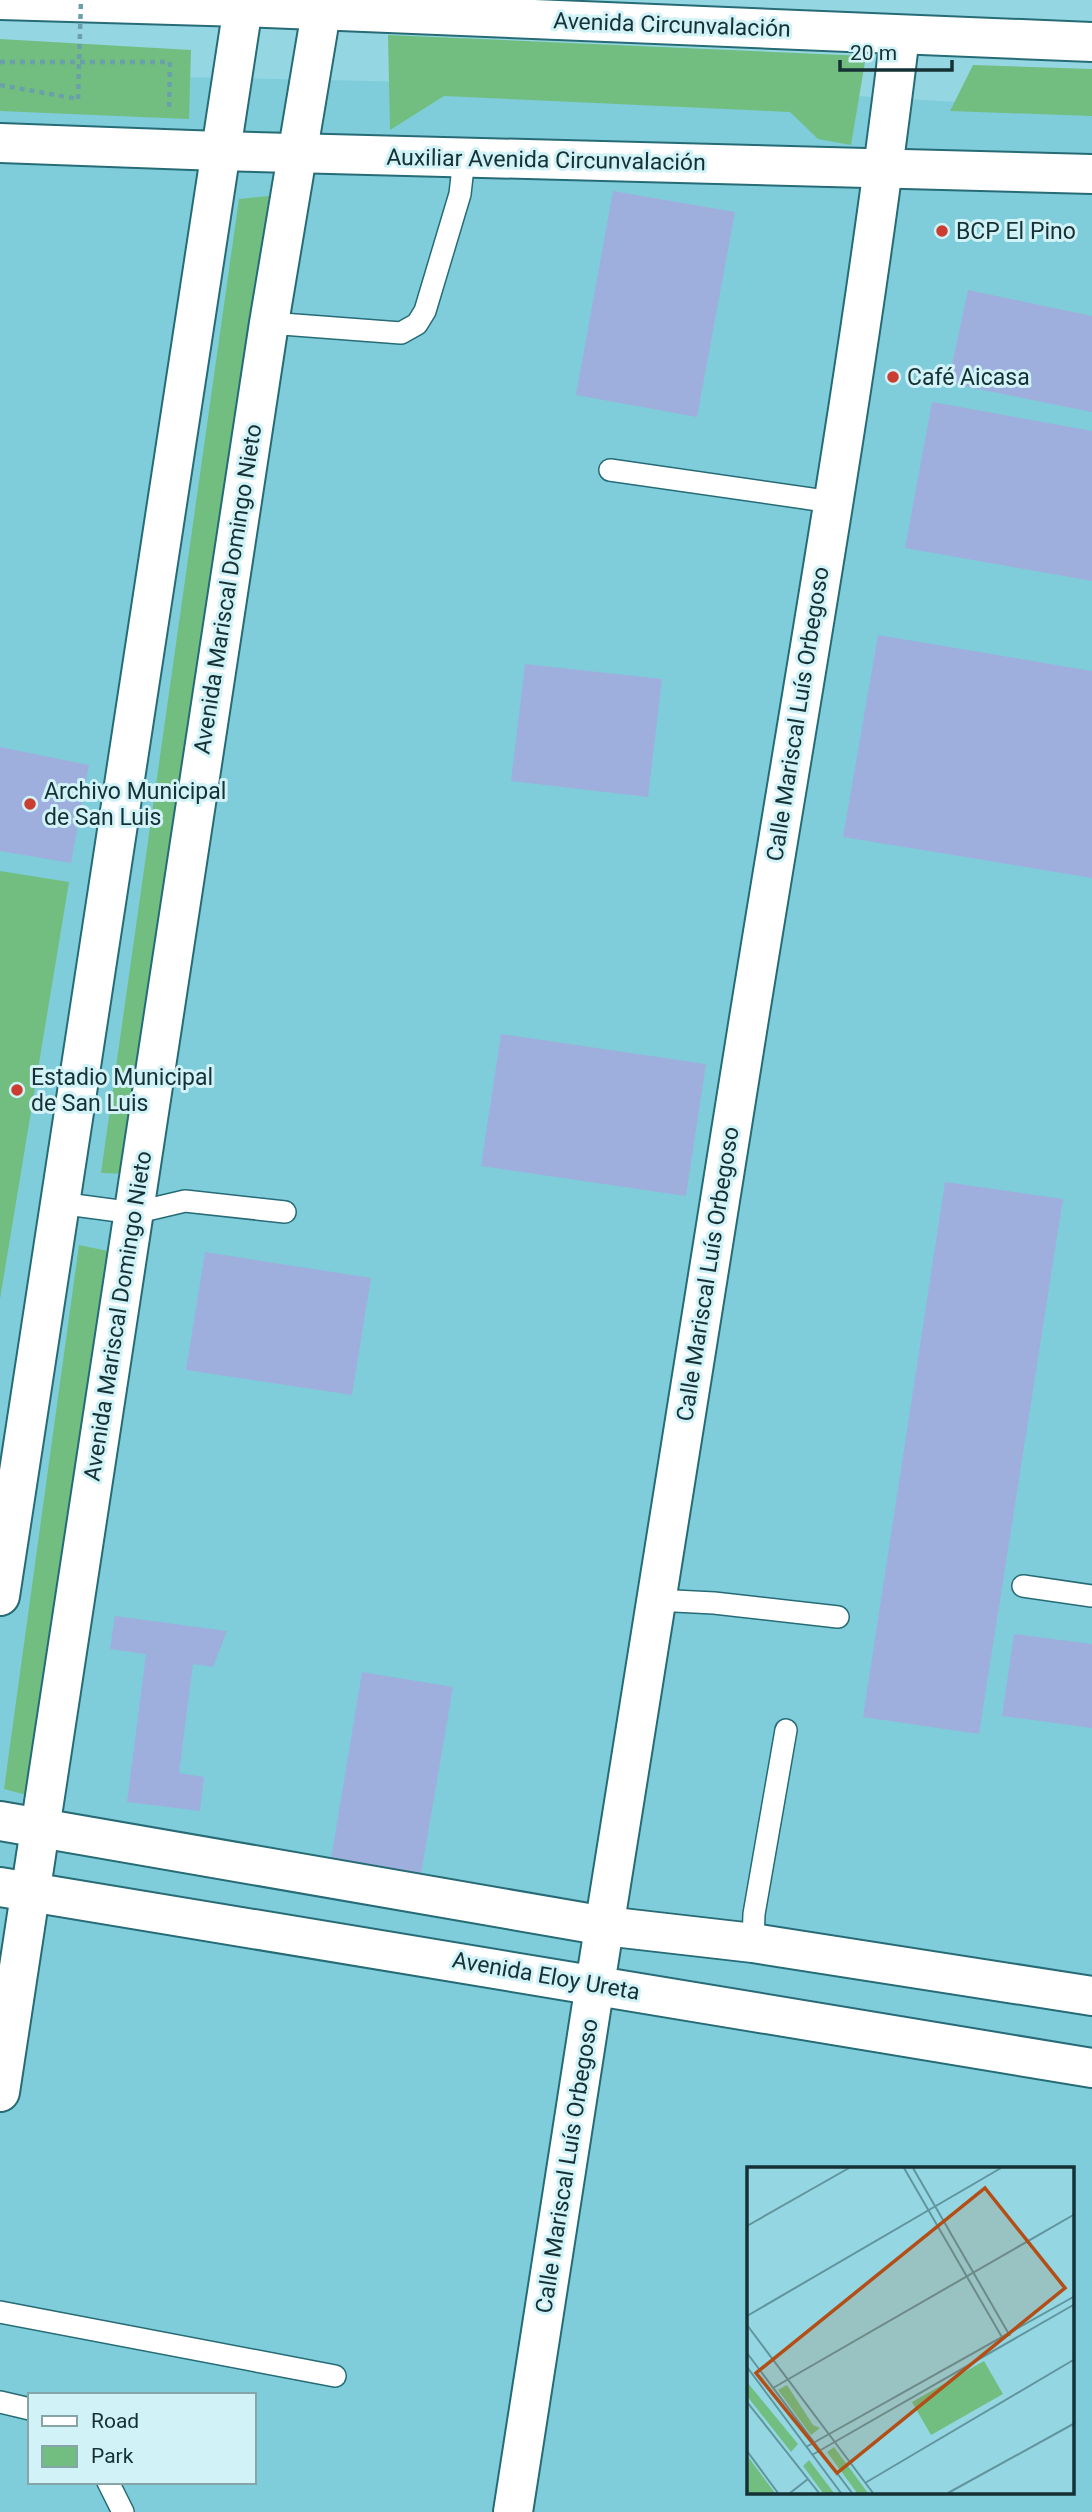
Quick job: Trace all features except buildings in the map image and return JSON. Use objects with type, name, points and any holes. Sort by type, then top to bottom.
[{"type":"street","name":"Avenida Circunvalación","points":[[0,0],[322,5],[900,35],[1092,42]]},
{"type":"street","points":[[2,1571],[219,151],[244,3]]},
{"type":"street","name":"Avenida Mariscal Domingo Nieto","points":[[0,2092],[16,1890],[40,1829],[269,323],[322,5]]},
{"type":"street","name":"Calle Mariscal Luís Orbegoso","points":[[513,2512],[655,1600],[832,502],[884,169],[900,35]]},
{"type":"street","name":"Auxiliar Avenida Circunvalación","points":[[0,142],[219,151],[1092,174]]},
{"type":"street","points":[[0,1821],[605,1926],[753,1943],[1092,1996]]},
{"type":"street","points":[[337,1941],[344,1880]]},
{"type":"street","name":"Avenida Eloy Ureta","points":[[16,1890],[1092,2068]]},
{"type":"lane","points":[[269,323],[401,333],[417,324],[425,311],[460,194],[464,158]]},
{"type":"lane","points":[[610,470],[832,502]]},
{"type":"lane","points":[[59,1203],[134,1213],[185,1202],[285,1212]]},
{"type":"lane","points":[[1023,1586],[1092,1596]]},
{"type":"lane","points":[[655,1600],[714,1603],[838,1618]]},
{"type":"lane","points":[[753,1943],[754,1914],[786,1730]]},
{"type":"lane","points":[[0,2312],[335,2376]]},
{"type":"lane","points":[[0,2402],[28,2409]]},
{"type":"lane","points":[[109,2484],[123,2512]]},
{"type":"path","points":[[0,85],[78,99],[81,0]]},
{"type":"path","points":[[0,62],[170,62],[169,118]]},
{"type":"shaded area","points":[[0,73],[738,89],[1092,110],[1092,2512],[0,2512]]},
{"type":"green space","points":[[388,35],[866,56],[851,145],[818,139],[790,112],[444,96],[390,130]]},
{"type":"green space","points":[[0,39],[191,50],[189,119],[0,111]]},
{"type":"green space","points":[[973,65],[1092,69],[1092,116],[950,111]]},
{"type":"green space","points":[[269,196],[131,1174],[101,1173],[239,199]]},
{"type":"green space","name":"Estadio Municipal de San Luis","points":[[0,871],[69,882],[0,1299]]},
{"type":"green space","points":[[79,1245],[122,1254],[38,1798],[4,1789]]},
{"type":"place","name":"BCP El Pino","points":[[942,231]]},
{"type":"place","name":"Café Aicasa","points":[[893,377]]},
{"type":"place","name":"Archivo Municipal de San Luis","points":[[30,804]]},
{"type":"place","name":"Estadio Municipal de San Luis","points":[[17,1090]]}]
